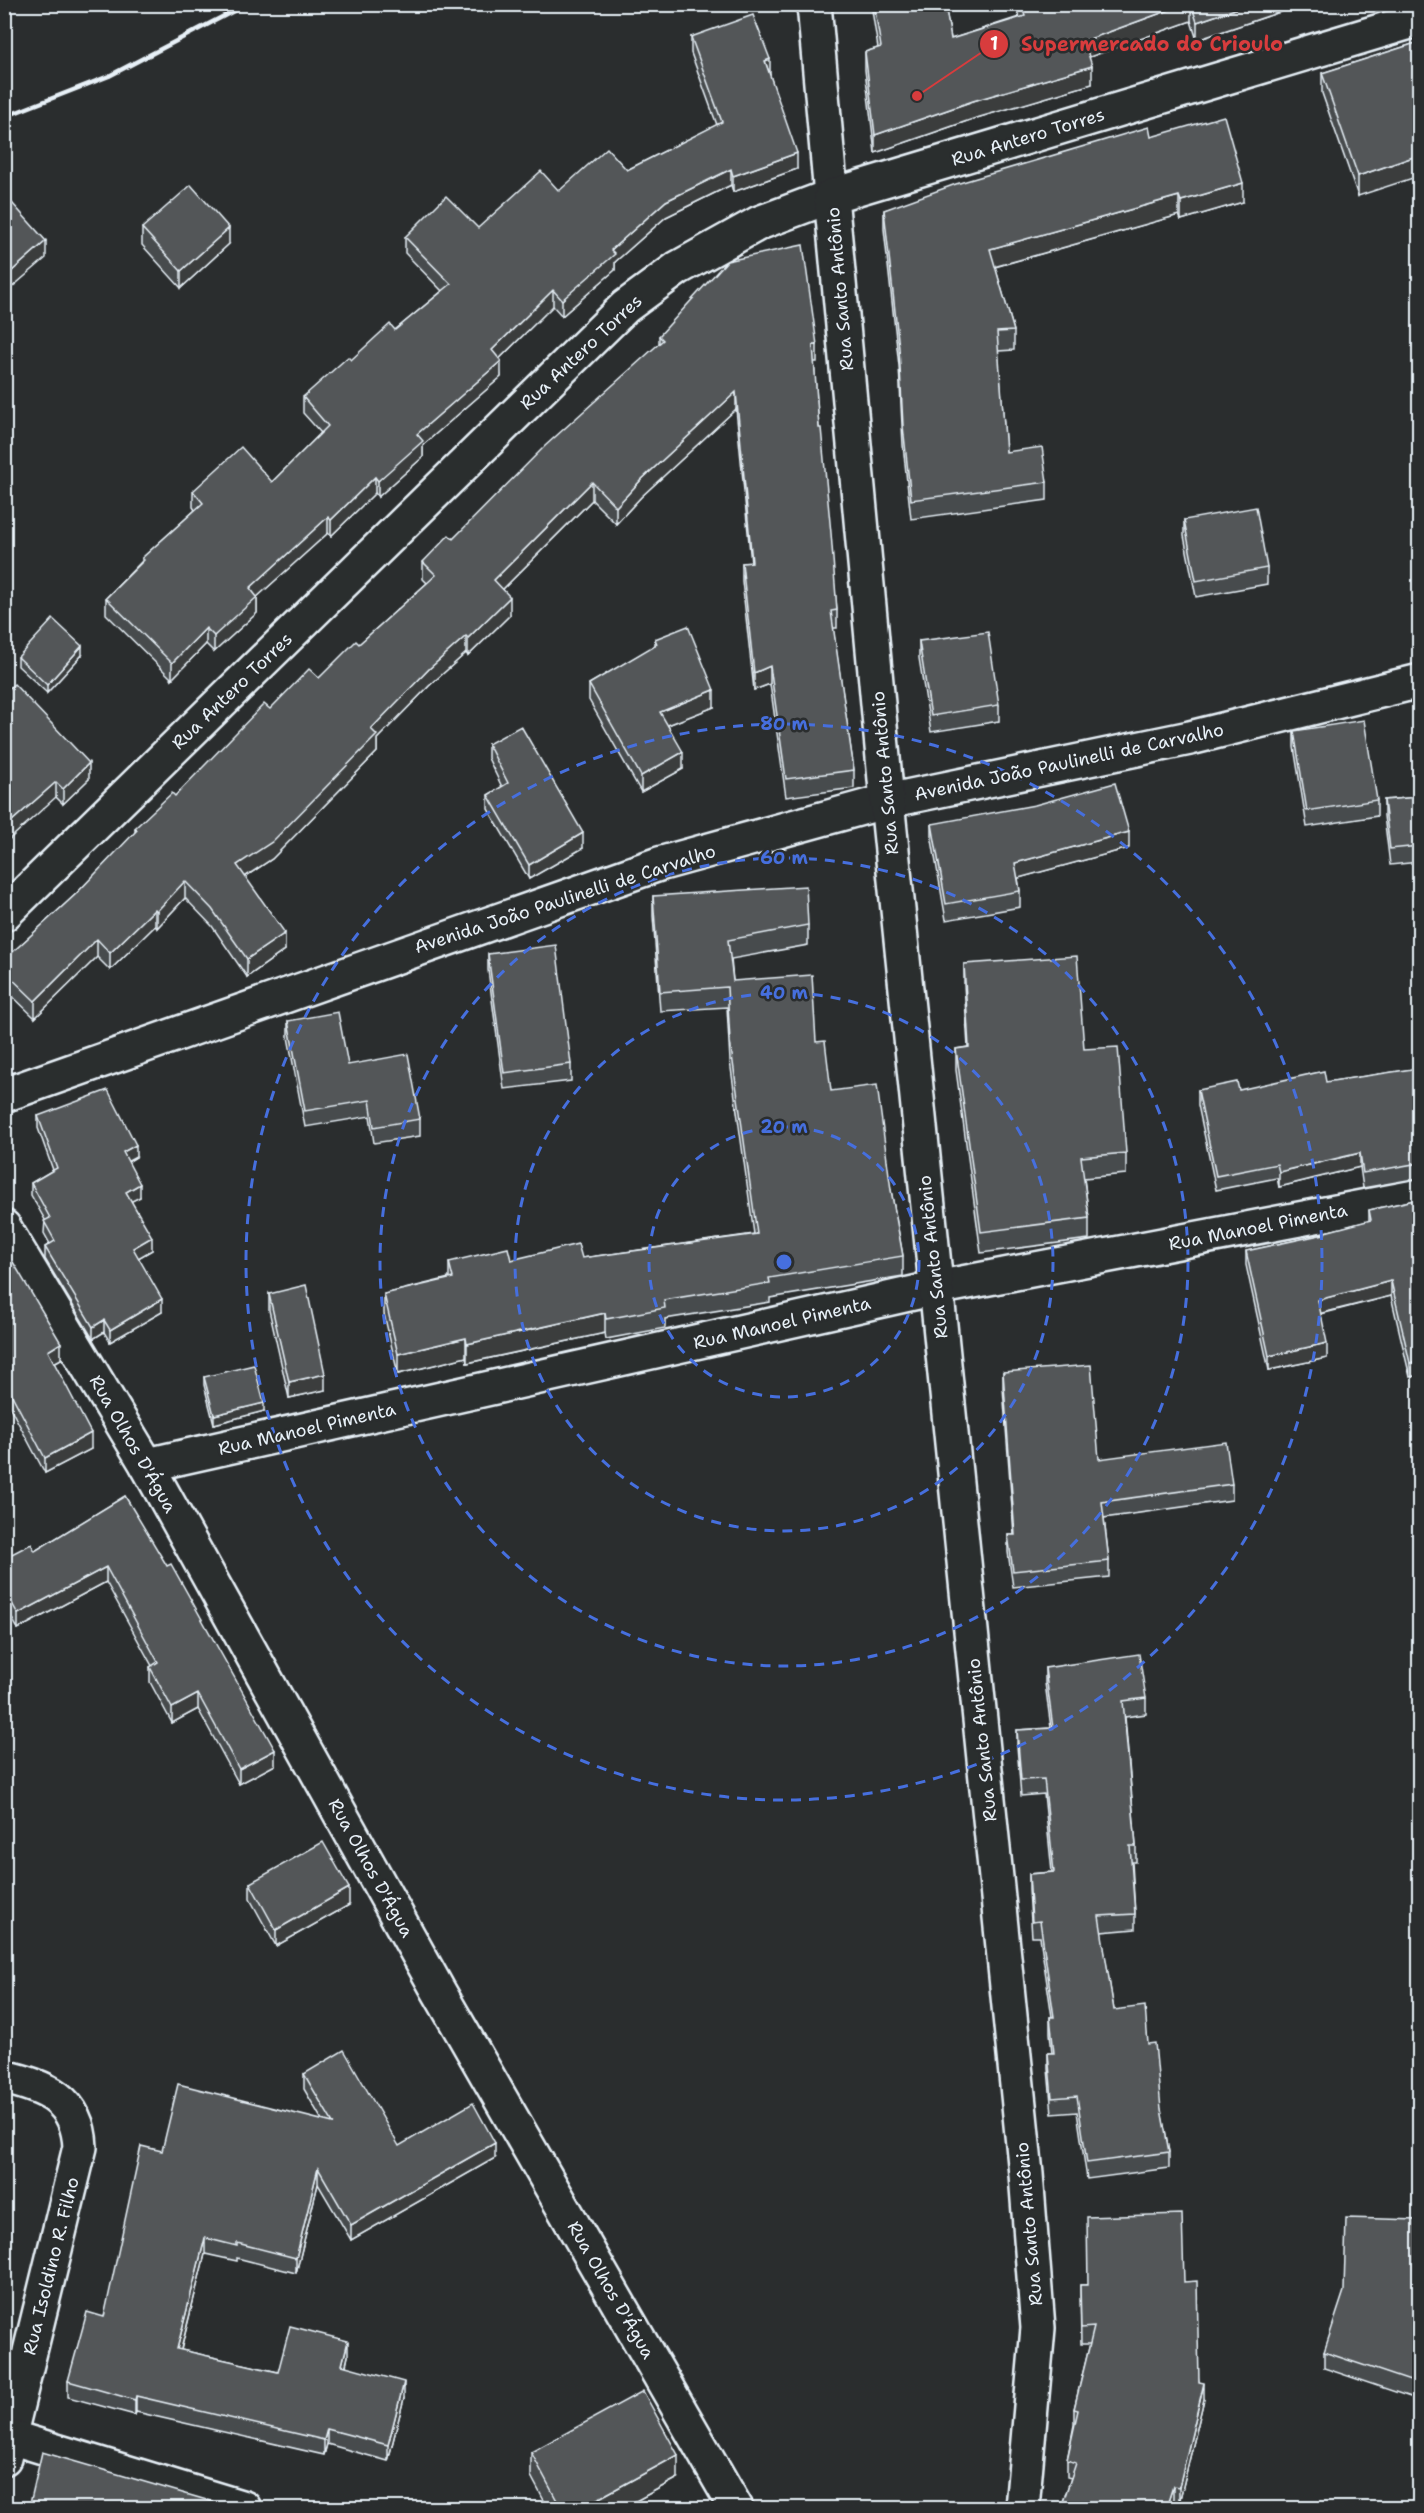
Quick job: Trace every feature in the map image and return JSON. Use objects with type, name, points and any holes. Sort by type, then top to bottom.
[{"type":"street","name":"Rua Santo Antônio","points":[[814,4],[887,801],[1026,2174],[1038,2328],[1023,2508]]},
{"type":"street","name":"Rua Antero Torres","points":[[4,914],[625,307],[678,268],[759,223],[831,196],[1419,19]]},
{"type":"street","name":"Avenida João Paulinelli de Carvalho","points":[[4,1095],[659,864],[887,801],[1190,738],[1419,681]]},
{"type":"street","name":"Rua Manoel Pimenta","points":[[147,1466],[936,1288],[1419,1196]]},
{"type":"street","name":"Rua Olhos D'Água","points":[[4,1227],[147,1466],[438,1990],[736,2508]]},
{"type":"street","name":"Rua Isoldino R. Filho","points":[[4,2077],[35,2084],[54,2095],[71,2111],[79,2127],[80,2147],[7,2447]]},
{"type":"street","points":[[7,2447],[244,2508]]},
{"type":"building","points":[[874,4],[945,4],[951,39],[1025,16],[1021,4],[1186,4],[1084,41],[1092,66],[973,101],[875,135],[865,52],[881,47]]},
{"type":"building","points":[[1191,4],[1250,4],[1197,22]]},
{"type":"building","points":[[753,15],[770,59],[765,61],[797,153],[733,176],[731,169],[666,201],[611,250],[615,254],[562,300],[553,290],[492,350],[501,361],[417,434],[423,441],[378,481],[375,477],[331,520],[328,517],[250,588],[257,597],[214,636],[206,628],[172,663],[106,598],[144,560],[142,558],[203,503],[193,491],[241,447],[272,482],[328,426],[303,397],[348,357],[351,360],[390,324],[395,330],[451,284],[405,237],[446,196],[478,228],[541,171],[559,191],[607,148],[627,170],[722,122],[691,37]]},
{"type":"building","points":[[1419,42],[1419,155],[1358,176],[1322,73]]},
{"type":"building","points":[[1224,116],[1243,183],[1181,201],[1179,196],[990,249],[1014,331],[997,332],[1006,452],[1042,447],[1047,482],[911,500],[903,426],[899,348],[884,210],[956,184],[1149,127],[1151,137]]},
{"type":"building","points":[[191,185],[229,228],[181,271],[142,228]]},
{"type":"building","points":[[4,194],[46,241],[4,278]]},
{"type":"building","points":[[803,245],[817,345],[813,345],[819,428],[821,428],[837,610],[831,611],[854,770],[786,779],[770,666],[754,673],[742,563],[752,562],[736,392],[641,480],[616,507],[592,482],[494,580],[510,597],[468,638],[466,636],[429,669],[371,729],[377,735],[272,842],[237,865],[285,933],[247,959],[212,909],[185,881],[157,911],[155,909],[110,953],[97,939],[35,1001],[4,971],[4,960],[76,894],[137,830],[135,828],[172,793],[175,796],[264,704],[270,709],[309,669],[319,678],[356,641],[359,644],[436,575],[423,562],[449,535],[453,539],[545,446],[663,340],[659,336],[727,261]]},
{"type":"building","points":[[1256,507],[1267,568],[1196,581],[1184,520]]},
{"type":"building","points":[[53,619],[82,646],[47,685],[18,657]]},
{"type":"building","points":[[688,626],[714,690],[660,712],[683,752],[641,776],[589,684],[657,644],[655,639]]},
{"type":"building","points":[[988,632],[999,705],[931,716],[919,641]]},
{"type":"building","points":[[14,684],[89,763],[63,789],[56,782],[4,828],[4,693]]},
{"type":"building","points":[[1364,720],[1377,800],[1307,811],[1294,731]]},
{"type":"building","points":[[521,726],[583,833],[529,865],[488,795],[508,783],[488,744]]},
{"type":"building","points":[[1115,783],[1129,832],[1015,863],[1020,891],[946,904],[932,824],[1035,805]]},
{"type":"building","points":[[1419,797],[1419,846],[1390,849],[1384,800]]},
{"type":"building","points":[[806,886],[808,925],[728,940],[733,981],[812,975],[816,1042],[825,1041],[831,1091],[877,1085],[891,1190],[903,1256],[769,1278],[770,1283],[664,1300],[665,1308],[606,1319],[605,1313],[467,1344],[466,1338],[398,1354],[384,1294],[453,1278],[449,1262],[508,1248],[511,1260],[578,1244],[582,1258],[757,1234],[730,1041],[727,987],[660,992],[653,896]]},
{"type":"building","points":[[556,945],[571,1064],[504,1073],[488,954]]},
{"type":"building","points":[[1077,956],[1084,1049],[1118,1047],[1126,1153],[1081,1157],[1089,1218],[981,1232],[956,1049],[969,1047],[964,964]]},
{"type":"building","points":[[338,1012],[348,1065],[408,1054],[420,1119],[374,1127],[370,1100],[305,1111],[288,1021]]},
{"type":"building","points":[[1419,1068],[1419,1163],[1363,1173],[1360,1153],[1279,1172],[1277,1164],[1216,1176],[1198,1090],[1237,1082],[1239,1090],[1324,1071],[1326,1082]]},
{"type":"building","points":[[108,1090],[136,1145],[123,1152],[140,1184],[126,1192],[152,1237],[133,1248],[162,1299],[110,1330],[104,1320],[93,1327],[45,1247],[55,1241],[44,1221],[50,1218],[31,1183],[57,1168],[38,1116]]},
{"type":"building","points":[[1419,1199],[1419,1361],[1410,1363],[1391,1281],[1318,1300],[1327,1343],[1269,1356],[1246,1251],[1325,1234],[1325,1232],[1371,1220],[1369,1210]]},
{"type":"building","points":[[13,1262],[61,1343],[48,1351],[91,1433],[45,1458],[4,1380],[4,1267]]},
{"type":"building","points":[[306,1285],[325,1374],[289,1382],[269,1294]]},
{"type":"building","points":[[254,1365],[264,1403],[214,1415],[204,1377]]},
{"type":"building","points":[[1091,1365],[1099,1459],[1226,1442],[1232,1484],[1102,1502],[1109,1561],[1013,1571],[1008,1535],[1015,1535],[1003,1372]]},
{"type":"building","points":[[125,1496],[167,1566],[171,1564],[275,1750],[239,1769],[198,1694],[172,1708],[150,1667],[158,1662],[106,1567],[18,1614],[4,1589],[4,1558],[31,1544],[35,1551]]},
{"type":"building","points":[[1139,1654],[1146,1698],[1123,1701],[1136,1846],[1130,1846],[1135,1914],[1099,1916],[1114,2010],[1145,2006],[1148,2044],[1155,2043],[1161,2109],[1169,2152],[1087,2163],[1077,2096],[1052,2098],[1048,2053],[1054,2053],[1050,2017],[1054,2017],[1040,1921],[1032,1922],[1029,1874],[1054,1872],[1044,1779],[1021,1780],[1017,1730],[1053,1728],[1045,1668]]},
{"type":"building","points":[[323,1842],[349,1888],[276,1930],[250,1883]]},
{"type":"building","points":[[344,2050],[399,2146],[473,2103],[495,2143],[351,2225],[318,2168],[296,2258],[237,2243],[237,2246],[205,2238],[177,2349],[278,2372],[290,2326],[348,2341],[342,2365],[404,2382],[388,2445],[327,2429],[324,2440],[136,2396],[135,2400],[68,2381],[87,2312],[104,2317],[141,2146],[162,2151],[178,2084],[333,2123],[304,2074]]},
{"type":"building","points":[[1182,2214],[1184,2282],[1197,2281],[1199,2382],[1204,2383],[1179,2487],[1173,2486],[1166,2508],[1061,2508],[1076,2463],[1067,2460],[1078,2410],[1074,2409],[1094,2327],[1081,2328],[1080,2285],[1088,2285],[1087,2217]]},
{"type":"building","points":[[1346,2218],[1419,2220],[1419,2384],[1324,2352],[1344,2291]]},
{"type":"building","points":[[643,2391],[678,2455],[581,2508],[561,2508],[531,2452]]},
{"type":"building","points":[[42,2452],[234,2508],[29,2508]]},
{"type":"building","points":[[1326,2504],[1339,2508],[1325,2508]]},
{"type":"railway","points":[[4,117],[109,76],[247,4]]},
{"type":"place","name":"Supermercado do Crioulo","points":[[917,96]]}]
